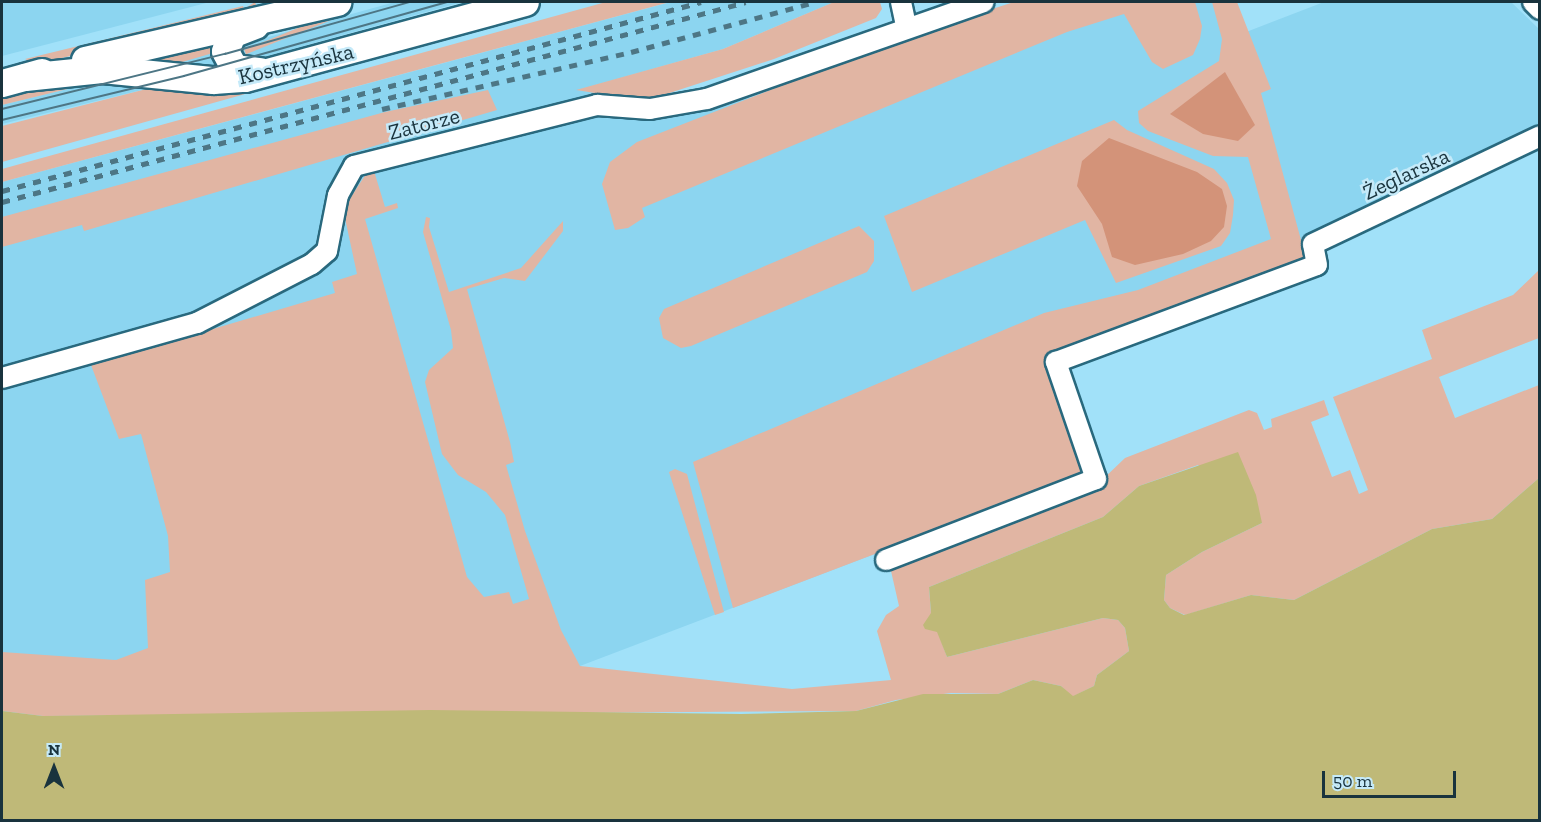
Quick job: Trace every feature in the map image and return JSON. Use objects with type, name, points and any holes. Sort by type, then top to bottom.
[{"type":"main road","name":"Kostrzyńska","points":[[13,80],[214,27],[288,14],[337,2]]},
{"type":"main road","name":"Kostrzyńska","points":[[13,80],[102,69],[230,80],[290,68],[525,2]]},
{"type":"main road","points":[[288,14],[237,31],[228,39],[225,51],[229,63],[241,71],[290,68]]},
{"type":"street","points":[[902,3],[906,26],[984,2]]},
{"type":"street","points":[[1533,2],[1539,9]]},
{"type":"street","name":"Zatorze","points":[[2,378],[197,323],[312,264],[327,251],[338,195],[354,166],[597,105],[650,109],[707,99],[906,26]]},
{"type":"street","name":"Żeglarska","points":[[886,560],[1096,479],[1056,362],[1317,265],[1313,244],[1539,136]]},
{"type":"shaded area","points":[[2,2],[210,2],[2,56]]},
{"type":"shaded area","points":[[255,2],[258,11],[37,64],[25,59],[243,6],[244,9]]},
{"type":"shaded area","points":[[395,2],[462,2],[162,85],[2,124],[2,105],[182,61]]},
{"type":"shaded area","points":[[606,2],[670,2],[2,182],[2,169]]},
{"type":"shaded area","points":[[671,2],[834,2],[723,49],[578,90],[645,101],[755,98],[1024,2],[1231,2],[1241,34],[1324,2],[1511,2],[1539,29],[1540,126],[1537,133],[1302,242],[1307,262],[1045,355],[1085,474],[580,666],[2,673],[2,182]]},
{"type":"shaded area","points":[[834,2],[880,2],[882,9],[876,18],[774,59],[645,101],[576,90],[723,49]]},
{"type":"shaded area","points":[[1014,2],[1195,2],[1202,26],[1200,39],[1193,55],[1163,69],[1152,62],[1124,14],[1067,32],[642,208],[645,217],[628,228],[615,230],[602,184],[610,162],[637,142],[914,34]]},
{"type":"shaded area","points":[[1212,2],[1237,2],[1271,89],[1261,93],[1307,262],[1045,355],[1085,474],[733,608],[693,462],[1044,313],[1138,290],[1271,239],[1248,157],[1213,156],[1148,131],[1139,123],[1138,111],[1219,61],[1222,39]]},
{"type":"shaded area","points":[[335,13],[337,18],[246,54],[244,50]]},
{"type":"shaded area","points":[[214,37],[213,53],[172,65],[125,58]]},
{"type":"shaded area","points":[[1225,72],[1255,125],[1238,141],[1203,134],[1170,114]]},
{"type":"shaded area","points":[[125,75],[2,105],[2,95],[60,81]]},
{"type":"shaded area","points":[[285,81],[285,83],[2,162],[2,126],[162,85]]},
{"type":"shaded area","points":[[488,90],[497,110],[84,231],[82,225],[2,247],[2,217],[385,112]]},
{"type":"shaded area","points":[[1114,120],[1127,130],[1214,169],[1227,183],[1234,200],[1233,215],[1230,233],[1221,246],[1116,283],[1085,220],[912,292],[884,216]]},
{"type":"shaded area","points":[[1109,138],[1197,172],[1222,189],[1227,206],[1224,227],[1211,241],[1183,254],[1135,265],[1112,257],[1102,224],[1077,186],[1082,161]]},
{"type":"shaded area","points":[[374,171],[385,207],[397,203],[398,208],[365,219],[467,577],[484,597],[509,592],[513,604],[529,599],[505,515],[486,492],[458,475],[442,454],[425,382],[429,370],[453,348],[451,330],[423,232],[426,217],[430,218],[429,227],[449,292],[521,268],[563,221],[563,231],[525,281],[504,278],[467,289],[510,442],[514,462],[506,465],[525,531],[561,630],[580,666],[792,689],[891,680],[877,631],[886,615],[899,606],[891,571],[896,562],[1101,481],[1125,458],[1249,410],[1257,413],[1264,430],[1272,427],[1271,419],[1324,400],[1329,415],[1311,422],[1332,477],[1350,470],[1359,494],[1368,490],[1333,397],[1432,359],[1422,330],[1513,295],[1539,270],[1539,338],[1439,377],[1455,418],[1539,385],[1539,478],[1492,519],[1432,529],[1294,600],[1251,595],[1185,615],[1170,608],[1164,600],[1166,575],[1202,552],[1262,523],[1198,465],[1139,486],[1103,517],[929,587],[931,613],[947,657],[1103,618],[1118,620],[1125,628],[1129,651],[1097,675],[1094,686],[1072,697],[1061,686],[1033,680],[998,694],[951,693],[896,700],[856,711],[43,716],[2,711],[2,652],[116,660],[148,648],[145,580],[170,572],[168,536],[141,434],[119,439],[91,365],[335,293],[332,282],[357,274],[343,209],[366,174]]},
{"type":"shaded area","points":[[859,226],[874,241],[874,261],[867,272],[691,346],[681,348],[663,338],[659,318],[664,309]]},
{"type":"shaded area","points":[[1238,452],[1256,495],[1262,523],[1202,552],[1166,575],[1164,600],[1170,608],[1184,615],[1251,595],[1294,600],[1432,529],[1492,519],[1539,478],[1539,820],[2,820],[2,711],[43,716],[430,710],[741,714],[856,711],[923,694],[998,694],[1033,680],[1061,686],[1073,696],[1094,686],[1097,675],[1129,651],[1125,628],[1118,620],[1103,618],[947,657],[937,632],[925,629],[923,625],[931,613],[929,587],[1103,517],[1139,486]]},
{"type":"shaded area","points":[[675,469],[687,474],[724,612],[715,615],[669,472]]},
{"type":"tram line","points":[[2,109],[225,54],[410,2]]},
{"type":"tram line","points":[[2,120],[184,76],[447,2]]},
{"type":"railway","points":[[2,191],[701,2]]},
{"type":"railway","points":[[2,202],[746,2]]},
{"type":"railway","points":[[382,109],[631,52],[815,2]]}]
